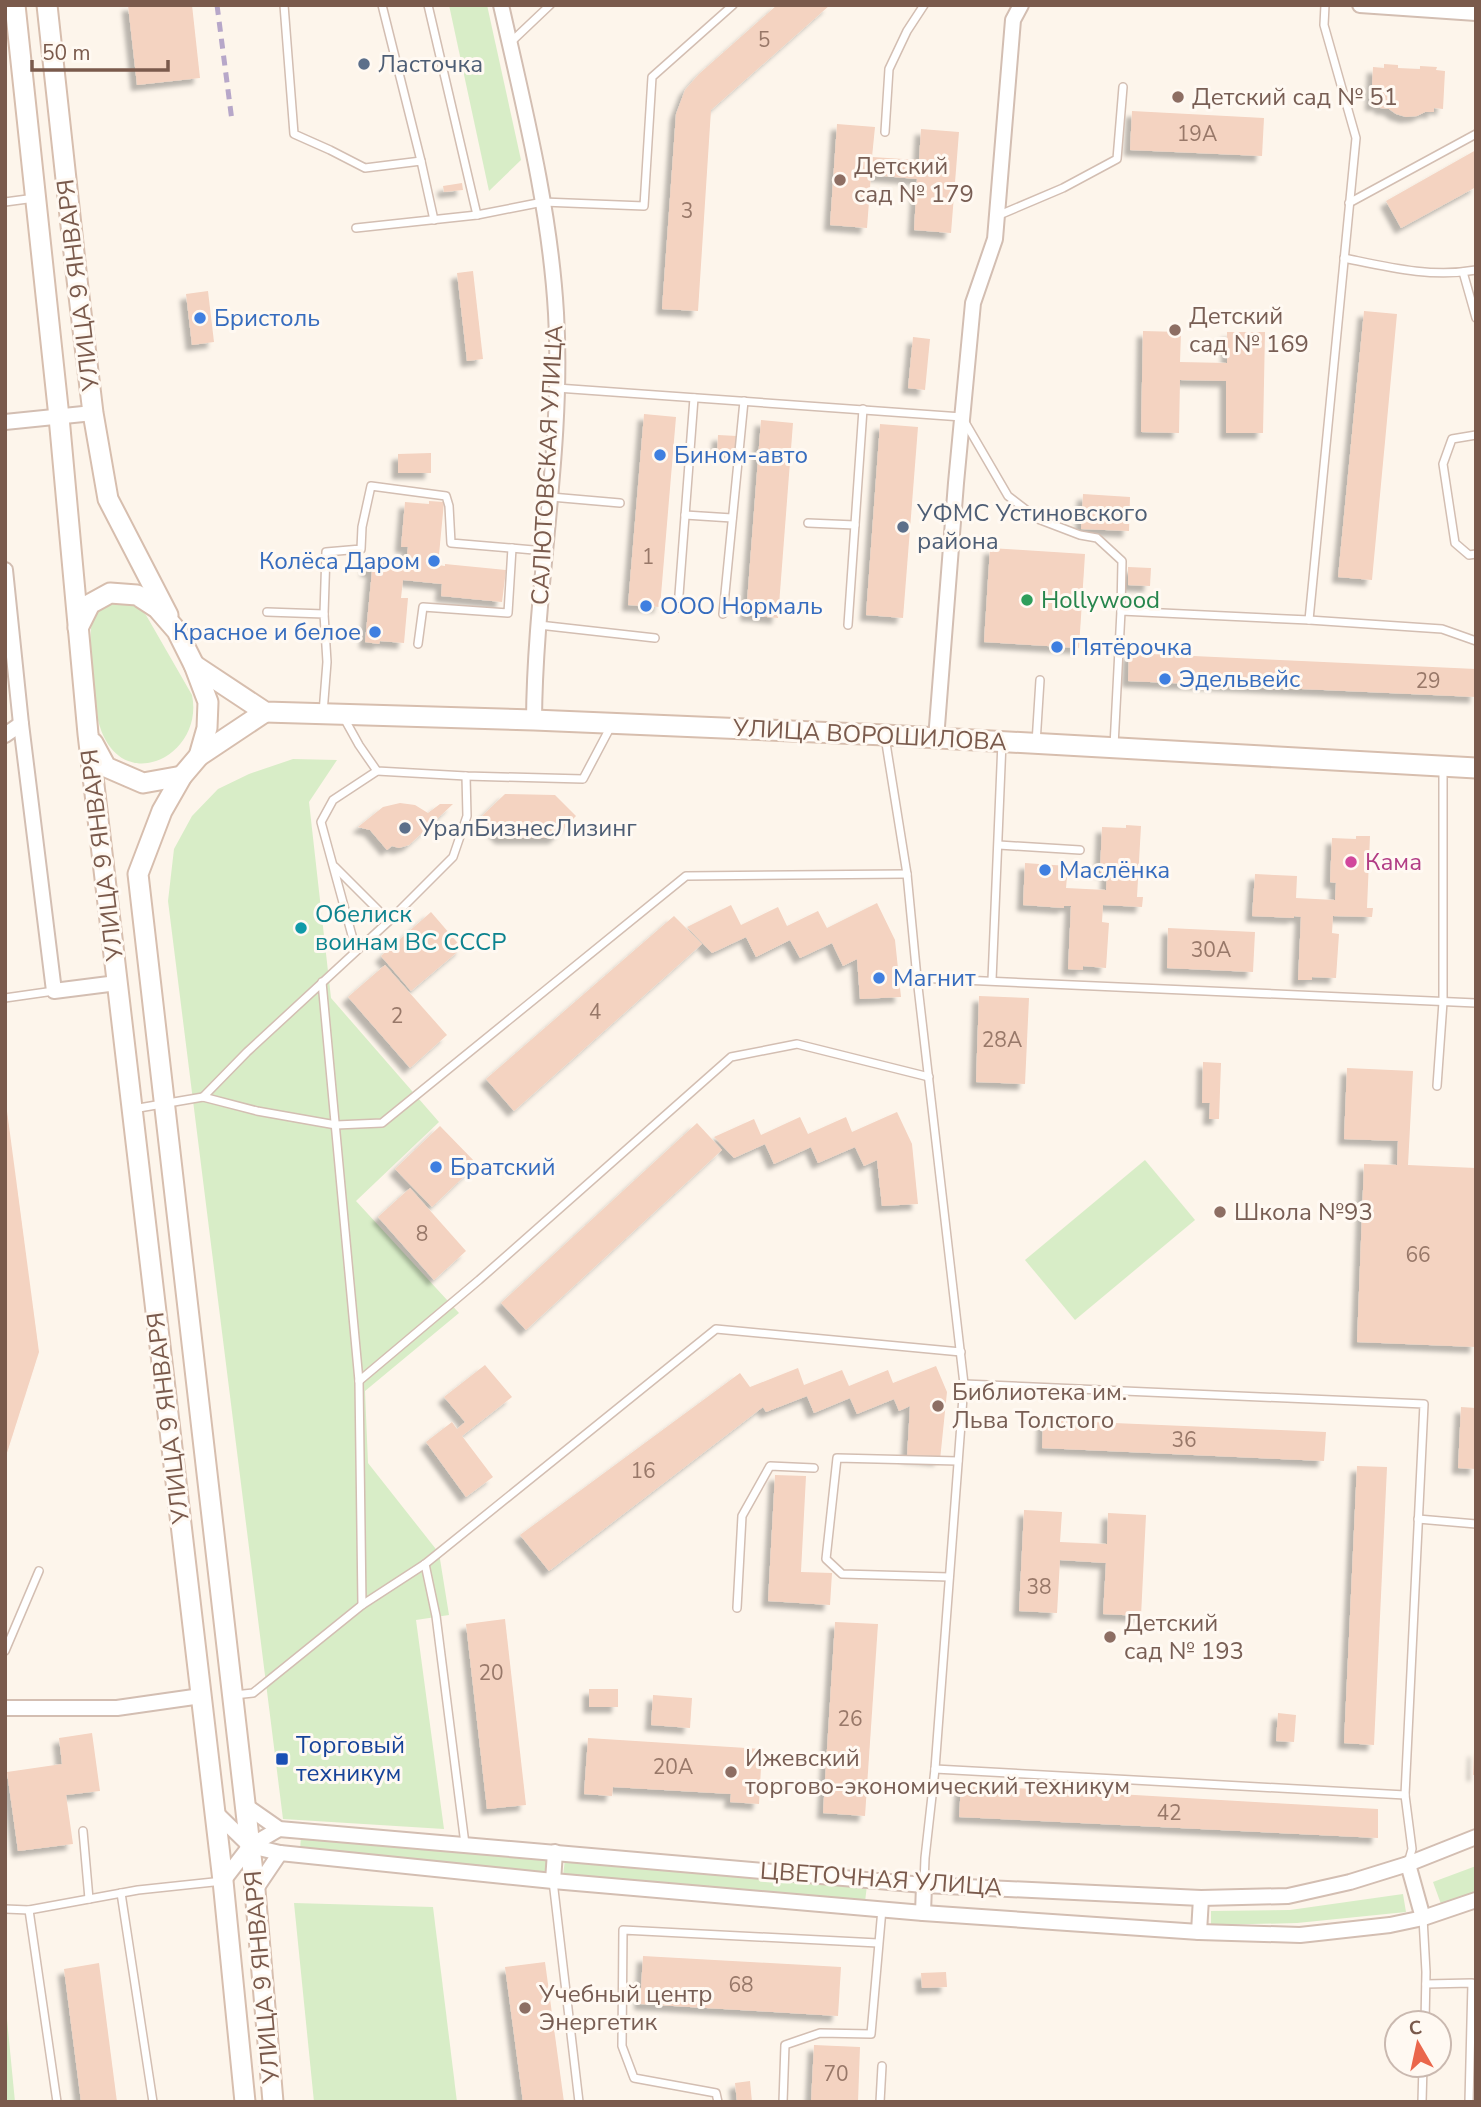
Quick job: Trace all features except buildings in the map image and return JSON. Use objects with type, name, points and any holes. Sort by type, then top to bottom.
[{"type":"main road","name":"УЛИЦА 9 ЯНВАРЯ","points":[[15,5],[59,417],[78,628]]},
{"type":"main road","name":"УЛИЦА 9 ЯНВАРЯ","points":[[47,5],[93,412],[108,499],[177,631]]},
{"type":"main road","points":[[194,666],[265,712],[199,757],[182,776],[143,782],[106,767],[88,734],[78,628],[90,604],[110,593],[137,595],[157,608],[177,631],[208,702],[207,728],[199,757]]},
{"type":"main road","name":"УЛИЦА ВОРОШИЛОВА","points":[[265,712],[885,735],[1476,768]]},
{"type":"main road","name":"УЛИЦА 9 ЯНВАРЯ","points":[[88,734],[223,1881],[245,2102]]},
{"type":"main road","name":"УЛИЦА 9 ЯНВАРЯ","points":[[182,776],[162,811],[138,874],[246,1806],[274,2102]]},
{"type":"street","name":"САЛЮТОВСКАЯ УЛИЦА","points":[[501,5],[543,202],[556,313],[557,388],[534,671],[534,720]]},
{"type":"street","points":[[936,739],[973,303],[995,239],[1013,13],[1021,5]]},
{"type":"street","points":[[1360,5],[1448,8],[1476,13]]},
{"type":"street","points":[[5,422],[93,412]]},
{"type":"street","points":[[5,570],[54,991],[117,983]]},
{"type":"street","points":[[5,735],[21,724]]},
{"type":"street","points":[[5,1708],[117,1708],[201,1696]]},
{"type":"street","points":[[223,1881],[250,1846],[279,1829],[246,1806]]},
{"type":"street","points":[[215,1812],[250,1846]]},
{"type":"street","name":"ЦВЕТОЧНАЯ УЛИЦА","points":[[279,1829],[924,1885],[1201,1898],[1288,1896],[1350,1882],[1408,1864],[1476,1838]]},
{"type":"street","name":"ЦВЕТОЧНАЯ УЛИЦА","points":[[250,1846],[280,1853],[553,1881],[923,1913],[1199,1932],[1300,1935],[1390,1925],[1423,1919],[1476,1900]]},
{"type":"street","points":[[553,1881],[555,1852]]},
{"type":"street","points":[[255,1890],[280,1853]]},
{"type":"street","points":[[1408,1864],[1423,1919]]},
{"type":"street","points":[[923,1913],[924,1885]]},
{"type":"street","points":[[1199,1932],[1201,1898]]},
{"type":"lane","points":[[284,5],[294,134],[365,168],[421,161]]},
{"type":"lane","points":[[382,5],[434,220]]},
{"type":"lane","points":[[428,5],[477,215]]},
{"type":"lane","points":[[510,44],[550,5]]},
{"type":"lane","points":[[356,228],[477,215],[543,202],[645,206],[652,77],[733,5]]},
{"type":"lane","points":[[886,132],[889,69],[907,31],[924,5]]},
{"type":"lane","points":[[1309,620],[1356,138],[1324,25],[1325,5]]},
{"type":"lane","points":[[997,217],[1063,188],[1117,159],[1124,87]]},
{"type":"lane","points":[[1349,204],[1476,134]]},
{"type":"lane","points":[[5,202],[36,198]]},
{"type":"lane","points":[[1344,258],[1421,273],[1476,270]]},
{"type":"lane","points":[[1463,272],[1476,318]]},
{"type":"lane","points":[[557,388],[962,417],[1008,496],[1038,519],[1080,536],[1097,538],[1122,561],[1114,748]]},
{"type":"lane","points":[[678,608],[694,398]]},
{"type":"lane","points":[[723,614],[744,401]]},
{"type":"lane","points":[[848,625],[863,409]]},
{"type":"lane","points":[[1476,435],[1452,439],[1443,464],[1455,543],[1469,555],[1476,554]]},
{"type":"lane","points":[[377,771],[333,714],[324,614],[326,552],[361,549],[362,527],[371,486],[446,496],[451,543],[545,551]]},
{"type":"lane","points":[[550,497],[620,503]]},
{"type":"lane","points":[[685,515],[732,518]]},
{"type":"lane","points":[[808,523],[855,525]]},
{"type":"lane","points":[[418,644],[423,607],[508,613],[512,548]]},
{"type":"lane","points":[[1121,611],[1442,629],[1476,641]]},
{"type":"lane","points":[[267,612],[324,614]]},
{"type":"lane","points":[[538,625],[655,638]]},
{"type":"lane","points":[[1036,744],[1040,680]]},
{"type":"lane","points":[[356,950],[321,822],[333,800],[377,771],[583,779],[612,723]]},
{"type":"lane","points":[[885,735],[907,874],[964,1384],[924,1885]]},
{"type":"lane","points":[[992,981],[1002,742]]},
{"type":"lane","points":[[1437,1086],[1443,1002],[1443,766]]},
{"type":"lane","points":[[203,1097],[453,857],[467,816],[466,776]]},
{"type":"lane","points":[[999,845],[1080,849]]},
{"type":"lane","points":[[332,864],[389,920]]},
{"type":"lane","points":[[132,1109],[203,1097],[257,1111],[336,1125],[382,1122],[686,876],[907,874]]},
{"type":"lane","points":[[917,978],[1476,1003]]},
{"type":"lane","points":[[322,982],[359,1381],[362,1605]]},
{"type":"lane","points":[[5,998],[54,991]]},
{"type":"lane","points":[[359,1381],[489,1271],[731,1057],[797,1044],[929,1077]]},
{"type":"lane","points":[[233,1695],[253,1693],[362,1605],[425,1564],[716,1329],[961,1352]]},
{"type":"lane","points":[[964,1384],[1424,1404],[1405,1796],[1412,1849],[1408,1864]]},
{"type":"lane","points":[[949,1577],[842,1574],[826,1559],[836,1458],[958,1461]]},
{"type":"lane","points":[[737,1608],[742,1516],[770,1466],[814,1468]]},
{"type":"lane","points":[[1418,1519],[1476,1524]]},
{"type":"lane","points":[[425,1564],[436,1616],[465,1844]]},
{"type":"lane","points":[[5,1651],[39,1571]]},
{"type":"lane","points":[[935,1769],[1405,1796]]},
{"type":"lane","points":[[83,1831],[89,1899]]},
{"type":"lane","points":[[5,1909],[29,1910],[121,1893],[223,1881]]},
{"type":"lane","points":[[553,1881],[579,2102]]},
{"type":"lane","points":[[121,1893],[153,2102]]},
{"type":"lane","points":[[783,2102],[785,2045],[820,2032],[871,2034],[882,1908]]},
{"type":"lane","points":[[29,1910],[58,2102]]},
{"type":"lane","points":[[1423,1919],[1425,2009]]},
{"type":"lane","points":[[718,2102],[716,2093],[634,2078],[622,2046],[623,1930],[878,1942]]},
{"type":"lane","points":[[1426,1984],[1472,1983],[1469,2102]]},
{"type":"lane","points":[[880,2102],[882,2066]]},
{"type":"lane","points":[[1422,2102],[1423,2079]]},
{"type":"green space","points":[[449,5],[487,5],[521,160],[489,191]]},
{"type":"green space","points":[[113,602],[139,608],[146,615],[192,695],[192,717],[185,737],[173,751],[157,761],[140,763],[123,758],[108,744],[98,720],[91,628],[98,610]]},
{"type":"green space","points":[[293,759],[337,760],[309,802],[331,998],[439,1122],[356,1201],[459,1313],[365,1391],[368,1463],[439,1553],[449,1615],[416,1620],[444,1829],[283,1819],[168,901],[174,849],[192,816],[218,789],[249,774]]},
{"type":"green space","points":[[1145,1160],[1195,1220],[1075,1320],[1025,1260]]},
{"type":"green space","points":[[301,1835],[548,1857],[546,1873],[300,1851]]},
{"type":"green space","points":[[565,1859],[867,1885],[865,1902],[563,1876]]},
{"type":"green space","points":[[1476,1866],[1476,1891],[1441,1904],[1433,1882]]},
{"type":"green space","points":[[1403,1894],[1406,1912],[1297,1923],[1211,1925],[1211,1911],[1290,1910]]},
{"type":"green space","points":[[294,1903],[433,1907],[457,2102],[314,2102]]},
{"type":"green space","points":[[5,1999],[15,2102],[5,2102]]},
{"type":"railway","points":[[217,5],[232,121]]},
{"type":"place","name":"Ласточка","points":[[364,64]]},
{"type":"place","name":"Детский сад № 51","points":[[1178,97]]},
{"type":"place","name":"Детский сад № 179","points":[[840,180]]},
{"type":"place","name":"Бристоль","points":[[200,318]]},
{"type":"place","name":"Детский сад № 169","points":[[1175,330]]},
{"type":"place","name":"Бином-авто","points":[[660,455]]},
{"type":"place","name":"УФМС Устиновского района","points":[[903,527]]},
{"type":"place","name":"Колёса Даром","points":[[434,561]]},
{"type":"place","name":"Hollywood","points":[[1027,600]]},
{"type":"place","name":"ООО Нормаль","points":[[646,606]]},
{"type":"place","name":"Красное и белое","points":[[375,632]]},
{"type":"place","name":"Пятёрочка","points":[[1057,647]]},
{"type":"place","name":"Эдельвейс","points":[[1165,679]]},
{"type":"place","name":"УралБизнесЛизинг","points":[[405,828]]},
{"type":"place","name":"Кама","points":[[1351,862]]},
{"type":"place","name":"Маслёнка","points":[[1045,870]]},
{"type":"place","name":"Обелиск воинам ВС СССР","points":[[301,928]]},
{"type":"place","name":"Магнит","points":[[879,978]]},
{"type":"place","name":"Братский","points":[[436,1167]]},
{"type":"place","name":"Школа №93","points":[[1220,1212]]},
{"type":"place","name":"Библиотека им. Льва Толстого","points":[[938,1406]]},
{"type":"place","name":"Детский сад № 193","points":[[1110,1637]]},
{"type":"place","name":"Торговый техникум","points":[[282,1759]]},
{"type":"place","name":"Ижевский торгово-экономический техникум","points":[[731,1772]]},
{"type":"place","name":"Учебный центр Энергетик","points":[[525,2008]]}]
